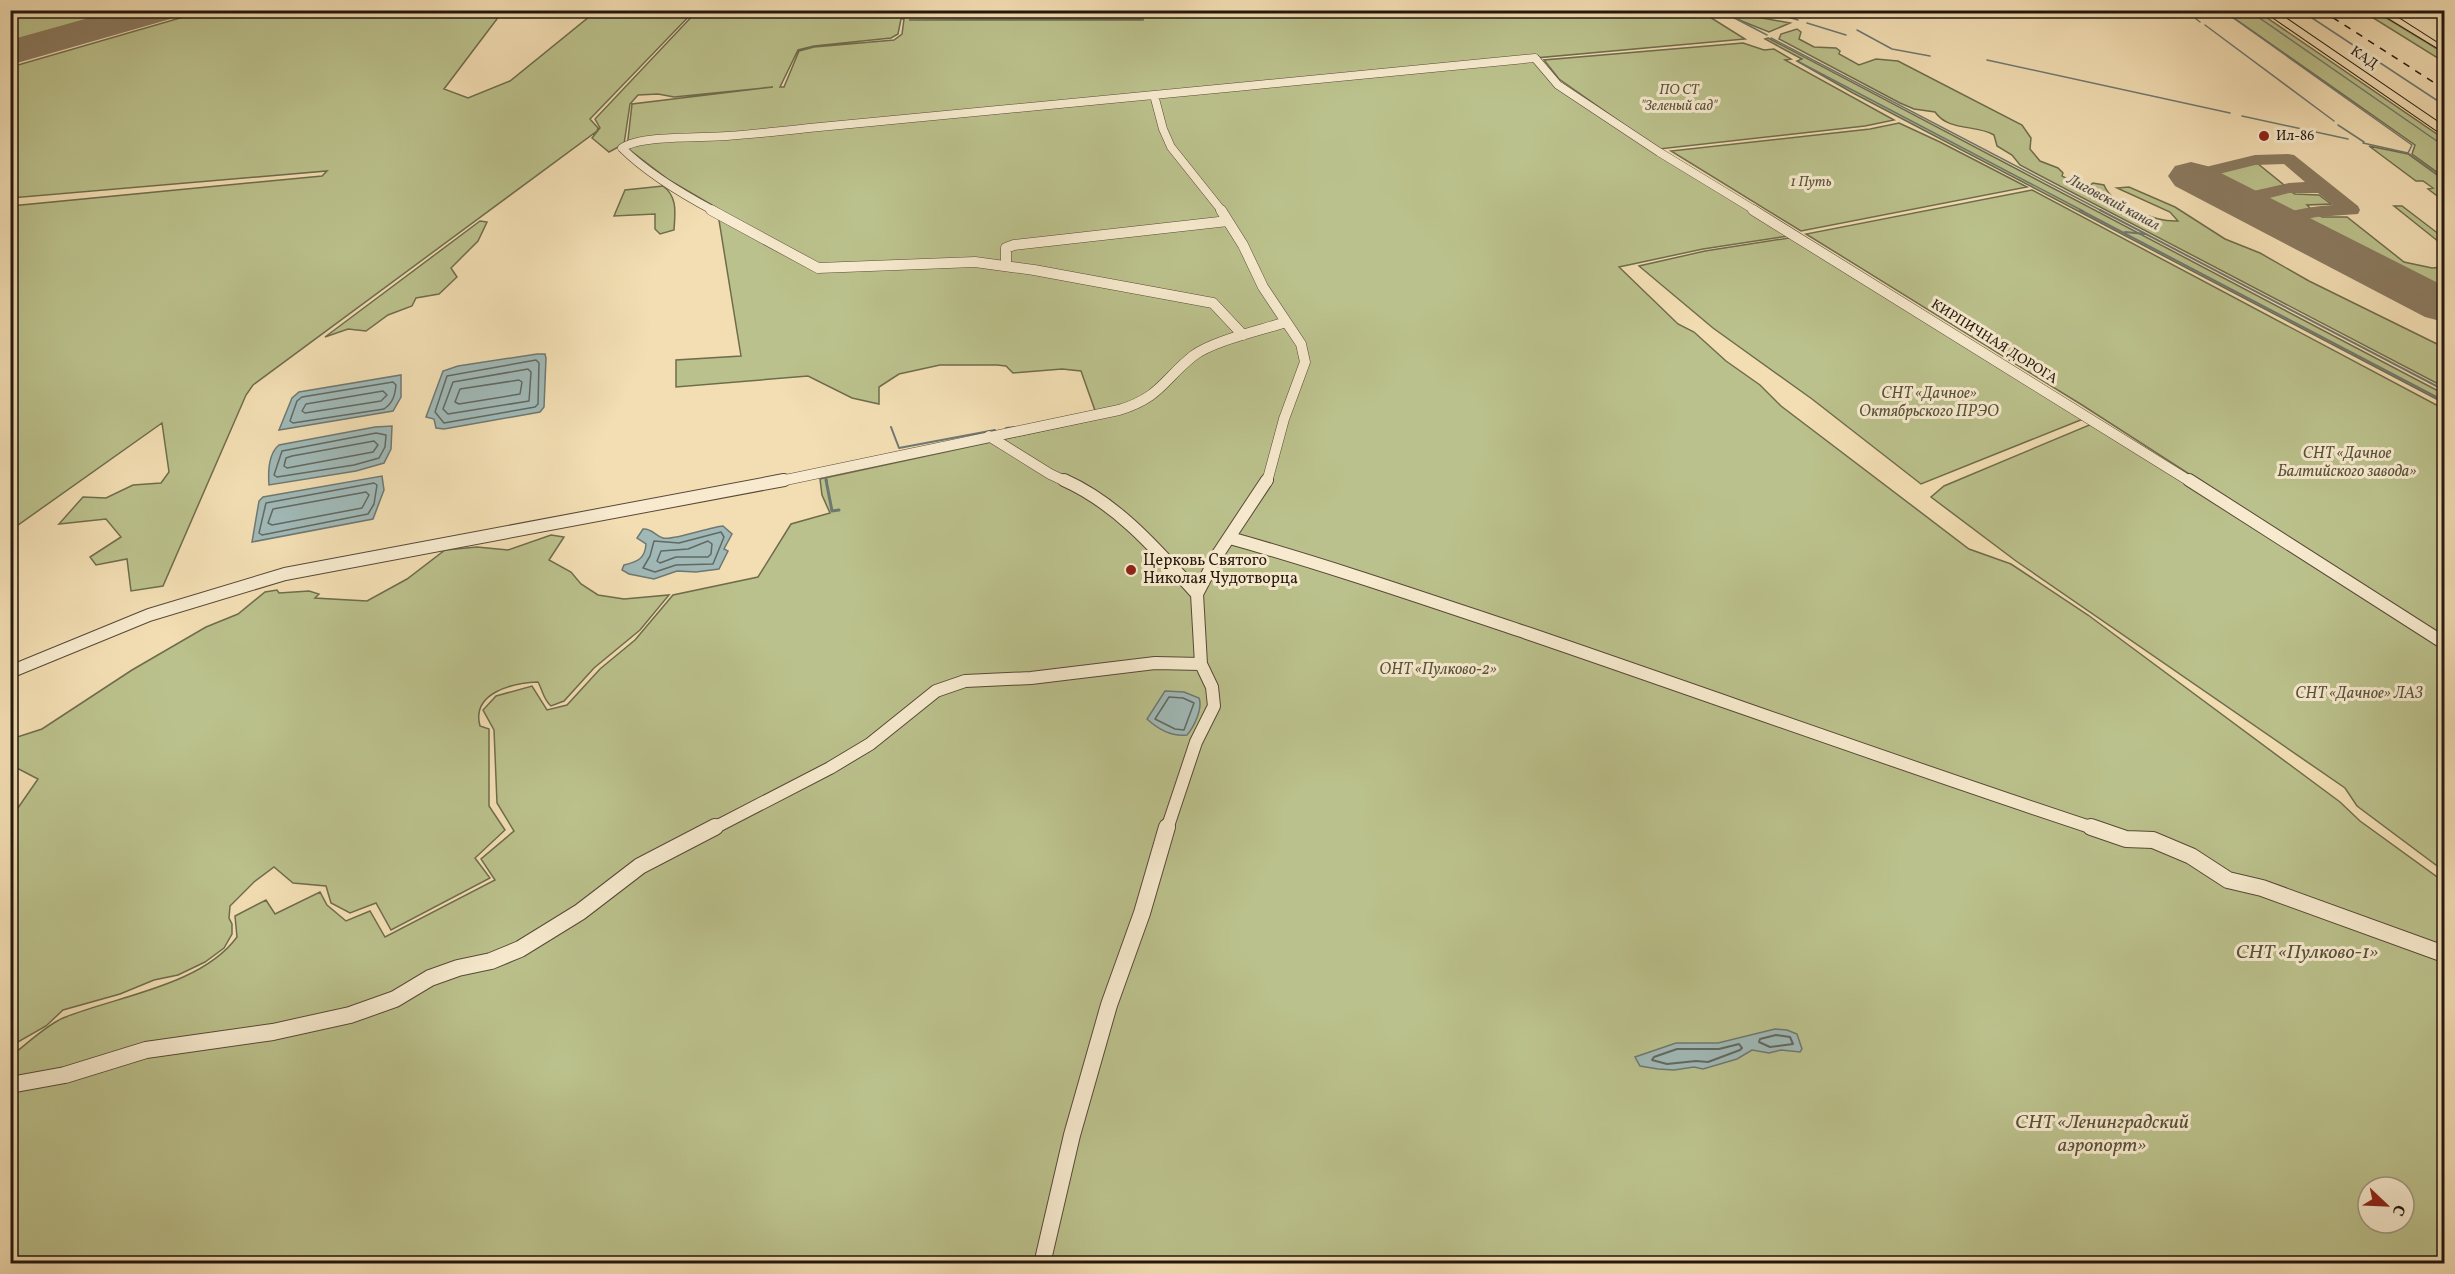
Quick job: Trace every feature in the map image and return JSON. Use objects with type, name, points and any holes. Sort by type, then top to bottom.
[{"type":"highway","name":"КАД","points":[[2267,10],[2445,131]]},
{"type":"highway","name":"КАД","points":[[2283,10],[2445,119]]},
{"type":"main road","points":[[2379,10],[2445,48]]},
{"type":"main road","points":[[2386,10],[2445,48]]},
{"type":"street","name":"КИРПИЧНАЯ ДОРОГА","points":[[1154,95],[1535,58],[1558,85],[1659,152],[2076,408],[2445,643]]},
{"type":"street","points":[[1042,1263],[1079,1107],[1086,1090],[1109,1005],[1142,913],[1168,824],[1196,742],[1214,706],[1212,687],[1202,664],[1197,594],[1267,481],[1284,419],[1302,375],[1305,362],[1303,351],[1263,287],[1216,201],[1171,147],[1163,129],[1154,95],[727,136],[654,140],[628,144],[622,148],[634,160],[686,196],[818,268],[961,262],[1006,266],[1213,303],[1243,335]]},
{"type":"street","points":[[1006,266],[1006,248],[1014,245],[1228,221]]},
{"type":"street","points":[[10,672],[149,615],[285,574],[822,472],[1093,416],[1138,404],[1170,381],[1194,355],[1206,348],[1286,322]]},
{"type":"street","points":[[989,436],[1050,474],[1077,486],[1110,507],[1158,551],[1197,594]]},
{"type":"street","points":[[1230,538],[1320,563],[1618,664],[1908,767],[2115,835],[2153,840],[2192,856],[2228,880],[2262,888],[2445,954]]},
{"type":"street","points":[[10,1085],[65,1075],[146,1050],[273,1032],[350,1015],[395,999],[430,978],[458,968],[491,961],[520,949],[580,912],[640,866],[830,768],[870,744],[936,691],[965,681],[1031,678],[1155,663],[1202,664]]},
{"type":"green space","points":[[11,10],[121,10],[121,11],[11,41]]},
{"type":"green space","name":"ОНТ «Пулково-2»","points":[[1145,10],[1695,10],[1745,39],[1536,58],[1553,81],[1795,235],[1703,249],[1619,267],[1678,324],[1694,332],[1726,361],[1760,385],[1781,406],[1969,549],[2011,564],[2088,615],[2444,882],[2444,1263],[11,1264],[11,1056],[36,1036],[63,1018],[157,988],[202,967],[221,954],[237,937],[235,916],[266,900],[275,914],[320,892],[327,905],[346,921],[370,911],[385,937],[495,880],[481,859],[514,831],[497,803],[494,730],[483,710],[496,696],[532,686],[547,710],[567,705],[600,669],[635,640],[673,595],[758,577],[791,524],[830,513],[822,495],[820,479],[1098,419],[1081,371],[1062,369],[1013,373],[1006,366],[997,365],[940,365],[899,374],[879,387],[879,404],[852,398],[808,376],[676,387],[676,360],[741,356],[717,208],[669,180],[627,148],[632,104],[773,87],[674,97],[658,94],[638,95],[630,104],[624,144],[609,152],[592,138],[600,128],[595,119],[697,11],[1143,11],[1141,19],[909,20],[1143,20]],"holes":[[[901,19],[904,19],[902,34],[894,40],[814,47],[799,51],[784,87],[780,87],[798,50],[814,46],[891,38],[898,34]]]},
{"type":"green space","points":[[204,11],[503,11],[444,89],[468,98],[510,81],[589,17],[606,11],[694,11],[590,119],[598,128],[597,131],[253,385],[246,395],[163,586],[131,591],[127,559],[96,565],[90,557],[121,537],[106,519],[59,524],[83,497],[106,498],[133,485],[161,483],[169,472],[162,423],[11,530],[11,206],[322,176],[327,171],[11,198],[11,67]]},
{"type":"green space","points":[[2224,11],[2257,11],[2444,139],[2442,164],[2444,177],[2412,154],[2415,145]]},
{"type":"green space","points":[[2362,11],[2375,11],[2444,53],[2444,62]]},
{"type":"green space","points":[[1740,14],[1790,23],[1769,32],[1739,20]]},
{"type":"green space","points":[[1797,29],[1801,32],[1799,39],[1814,47],[1836,48],[1840,51],[1839,54],[1859,65],[1876,59],[1898,61],[2022,125],[2031,138],[2030,149],[2040,161],[2058,168],[2063,173],[2062,176],[2085,189],[2093,183],[2104,185],[2116,200],[2125,206],[2147,216],[2169,221],[2178,221],[2170,212],[2117,188],[2129,187],[2175,207],[2225,239],[2260,253],[2309,281],[2437,344],[2444,349],[2444,387],[2020,165],[2012,155],[1997,146],[1994,135],[1955,125],[1935,112],[1914,109],[1900,103],[1779,39],[1781,34]]},
{"type":"green space","points":[[1768,38],[2444,394],[2444,403],[1853,93],[1797,61],[1802,59],[1765,39]]},
{"type":"green space","name":"ПО СТ \"Зеленый сад\"","points":[[1743,43],[1764,50],[1774,49],[1791,59],[1785,60],[1894,120],[1865,126],[1659,149],[1559,79],[1544,60]]},
{"type":"green space","name":"1 Путь","points":[[1899,123],[2027,187],[1801,231],[1671,151],[1870,129]]},
{"type":"green space","points":[[2369,146],[2408,154],[2444,180],[2444,201],[2428,189],[2433,188],[2423,181],[2416,181]]},
{"type":"green space","points":[[2257,163],[2284,185],[2245,193],[2209,179],[2208,174]]},
{"type":"green space","points":[[663,186],[673,200],[674,230],[660,234],[655,229],[655,214],[614,216],[625,190]]},
{"type":"green space","name":"СНТ «Дачное Балтийского завода»","points":[[2032,190],[2444,409],[2444,638],[2082,405],[1806,234]]},
{"type":"green space","points":[[2290,191],[2295,194],[2319,195],[2331,204],[2307,205],[2311,209],[2289,213],[2278,212],[2257,203],[2256,199]]},
{"type":"green space","points":[[2394,206],[2402,206],[2444,238],[2444,246]]},
{"type":"green space","points":[[2317,213],[2322,217],[2347,217],[2404,262],[2432,268],[2444,267],[2444,299],[2296,223],[2294,219]]},
{"type":"green space","points":[[480,221],[487,222],[478,241],[451,268],[457,277],[439,294],[416,298],[412,306],[388,315],[366,331],[348,329],[325,337]]},
{"type":"green space","name":"СНТ «Дачное» Октябрьского ПРЭО","points":[[1795,237],[2083,419],[1921,484],[1812,399],[1713,328],[1639,266],[1705,251]]},
{"type":"green space","name":"СНТ «Дачное» ЛАЗ","points":[[2094,423],[2444,648],[2444,871],[2357,806],[2345,788],[2016,561],[1931,497],[1944,486]]},
{"type":"green space","points":[[551,535],[564,537],[549,560],[571,572],[581,584],[598,595],[624,599],[669,595],[640,630],[594,668],[564,701],[551,706],[538,682],[517,685],[496,692],[482,705],[479,715],[480,726],[489,729],[489,806],[505,830],[475,858],[490,878],[391,930],[376,903],[350,913],[331,903],[326,886],[293,883],[274,867],[254,882],[230,906],[229,918],[232,924],[232,934],[224,948],[205,962],[178,975],[154,980],[120,994],[63,1010],[46,1026],[11,1046],[11,818],[38,779],[11,765],[11,739],[42,729],[132,670],[206,627],[238,614],[265,592],[309,591],[319,594],[315,598],[367,601],[407,579],[445,550],[477,547],[508,550]]},
{"type":"water","points":[[545,354],[546,358],[544,407],[540,412],[444,429],[436,428],[434,419],[426,417],[443,371],[458,366]]},
{"type":"water","points":[[401,375],[401,397],[393,411],[279,430],[292,398],[299,392]]},
{"type":"water","points":[[392,426],[391,449],[384,463],[356,471],[269,485],[271,458],[279,445],[375,427]]},
{"type":"water","points":[[382,476],[384,490],[373,519],[252,542],[259,501],[263,497]]},
{"type":"water","points":[[723,526],[732,534],[724,549],[728,551],[719,569],[696,572],[677,571],[654,579],[629,574],[622,570],[624,565],[636,561],[644,553],[646,544],[637,538],[643,529],[668,538]]},
{"type":"water","points":[[1165,691],[1184,692],[1199,698],[1200,707],[1197,717],[1187,735],[1166,732],[1147,719]]},
{"type":"water","points":[[1775,1029],[1797,1034],[1802,1049],[1800,1052],[1781,1050],[1769,1053],[1752,1050],[1737,1059],[1703,1069],[1694,1067],[1674,1070],[1640,1066],[1635,1057],[1676,1043],[1718,1043]]},
{"type":"waterway","name":"Лиговский канал","points":[[1719,10],[1767,35]]},
{"type":"waterway","points":[[2185,10],[2200,22]]},
{"type":"waterway","points":[[2222,10],[2412,145],[2408,153]]},
{"type":"waterway","points":[[2248,10],[2444,146]]},
{"type":"waterway","points":[[2300,10],[2444,105]]},
{"type":"waterway","points":[[1771,12],[1798,20]]},
{"type":"waterway","points":[[1807,23],[1846,35]]},
{"type":"waterway","points":[[2205,25],[2334,121]]},
{"type":"waterway","points":[[1857,30],[1892,49],[1930,56]]},
{"type":"waterway","name":"Лиговский канал","points":[[1771,38],[2102,211]]},
{"type":"waterway","points":[[1987,60],[2230,113]]},
{"type":"waterway","points":[[1799,62],[2083,211]]},
{"type":"waterway","points":[[2242,116],[2348,139]]},
{"type":"waterway","points":[[2338,125],[2364,142]]},
{"type":"waterway","points":[[2363,143],[2408,153]]},
{"type":"waterway","points":[[2408,153],[2444,178]]},
{"type":"waterway","points":[[2080,210],[2444,401]]},
{"type":"waterway","name":"Лиговский канал","points":[[2100,210],[2444,390]]},
{"type":"waterway","points":[[2125,232],[2145,234]]},
{"type":"waterway","points":[[891,427],[899,448],[995,430]]},
{"type":"waterway","points":[[1006,428],[1016,427]]},
{"type":"waterway","points":[[825,473],[827,482]]},
{"type":"waterway","points":[[826,480],[832,511],[839,510]]},
{"type":"taxiway","points":[[2191,176],[2255,160],[2288,159],[2323,187]]},
{"type":"taxiway","points":[[2238,200],[2289,188],[2323,187]]},
{"type":"taxiway","points":[[2276,220],[2316,211],[2351,210],[2323,187]]},
{"type":"runway","points":[[10,53],[161,10]]},
{"type":"runway","points":[[2191,176],[2444,306]]},
{"type":"railway","points":[[2321,10],[2444,89]]},
{"type":"place","name":"Ил-86","points":[[2264,136]]},
{"type":"place","name":"Церковь Святого Николая Чудотворца","points":[[1131,570]]},
{"type":"park label","name":"СНТ «Пулково-1»","points":[[2307,953]]},
{"type":"park label","name":"СНТ «Ленинградский аэропорт»","points":[[2102,1134]]}]
